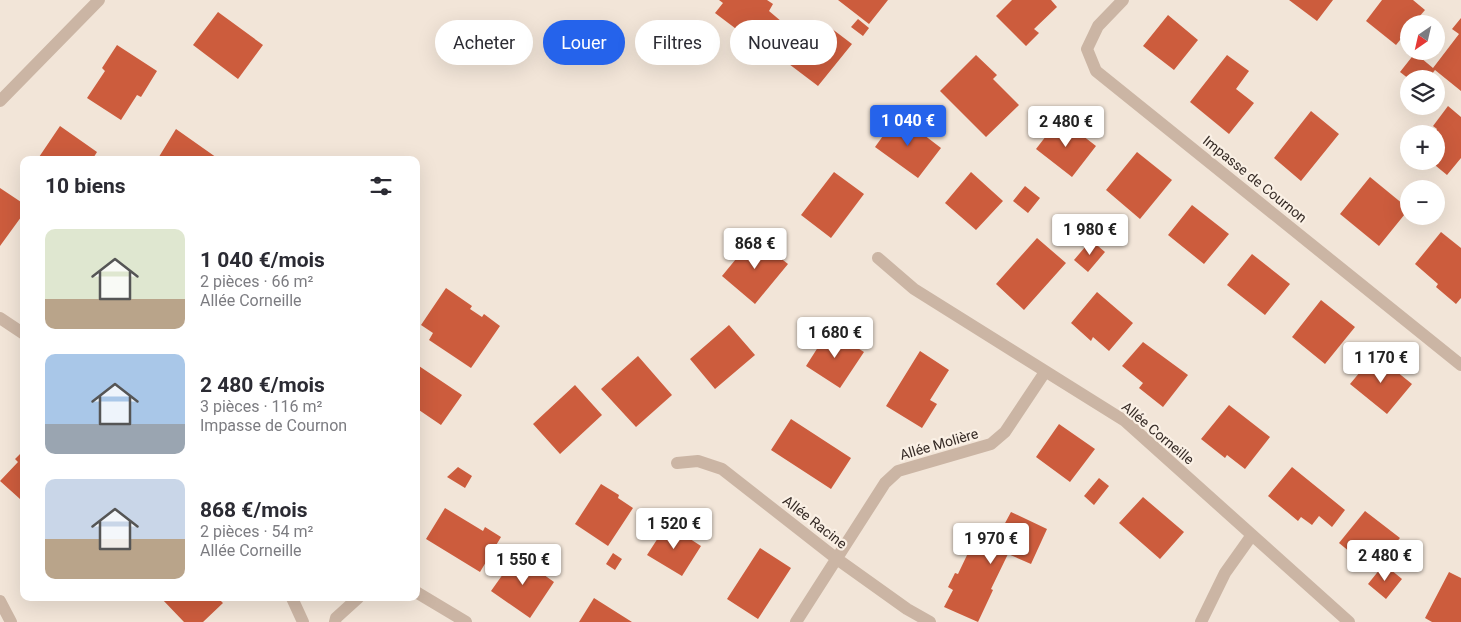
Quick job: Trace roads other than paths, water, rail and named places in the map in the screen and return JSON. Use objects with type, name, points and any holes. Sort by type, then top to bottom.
[{"type":"street","points":[[0,101],[99,0]]},
{"type":"street","name":"Impasse de Cournon","points":[[1123,0],[1098,26],[1087,49],[1096,71],[1461,365]]},
{"type":"street","name":"Allée Corneille","points":[[878,258],[914,289],[1125,421],[1349,622]]},
{"type":"street","points":[[0,318],[20,331]]},
{"type":"street","name":"Allée Molière","points":[[796,622],[885,483],[898,471],[991,444],[1005,432],[1045,372]]},
{"type":"street","name":"Allée Racine","points":[[677,463],[698,461],[722,469],[837,558],[907,609],[930,622]]},
{"type":"street","points":[[1201,622],[1225,573],[1252,534]]},
{"type":"street","points":[[420,594],[466,622]]},
{"type":"street","points":[[0,601],[12,622]]},
{"type":"street","points":[[293,601],[303,622]]},
{"type":"street","points":[[335,622],[336,618],[355,601]]}]
